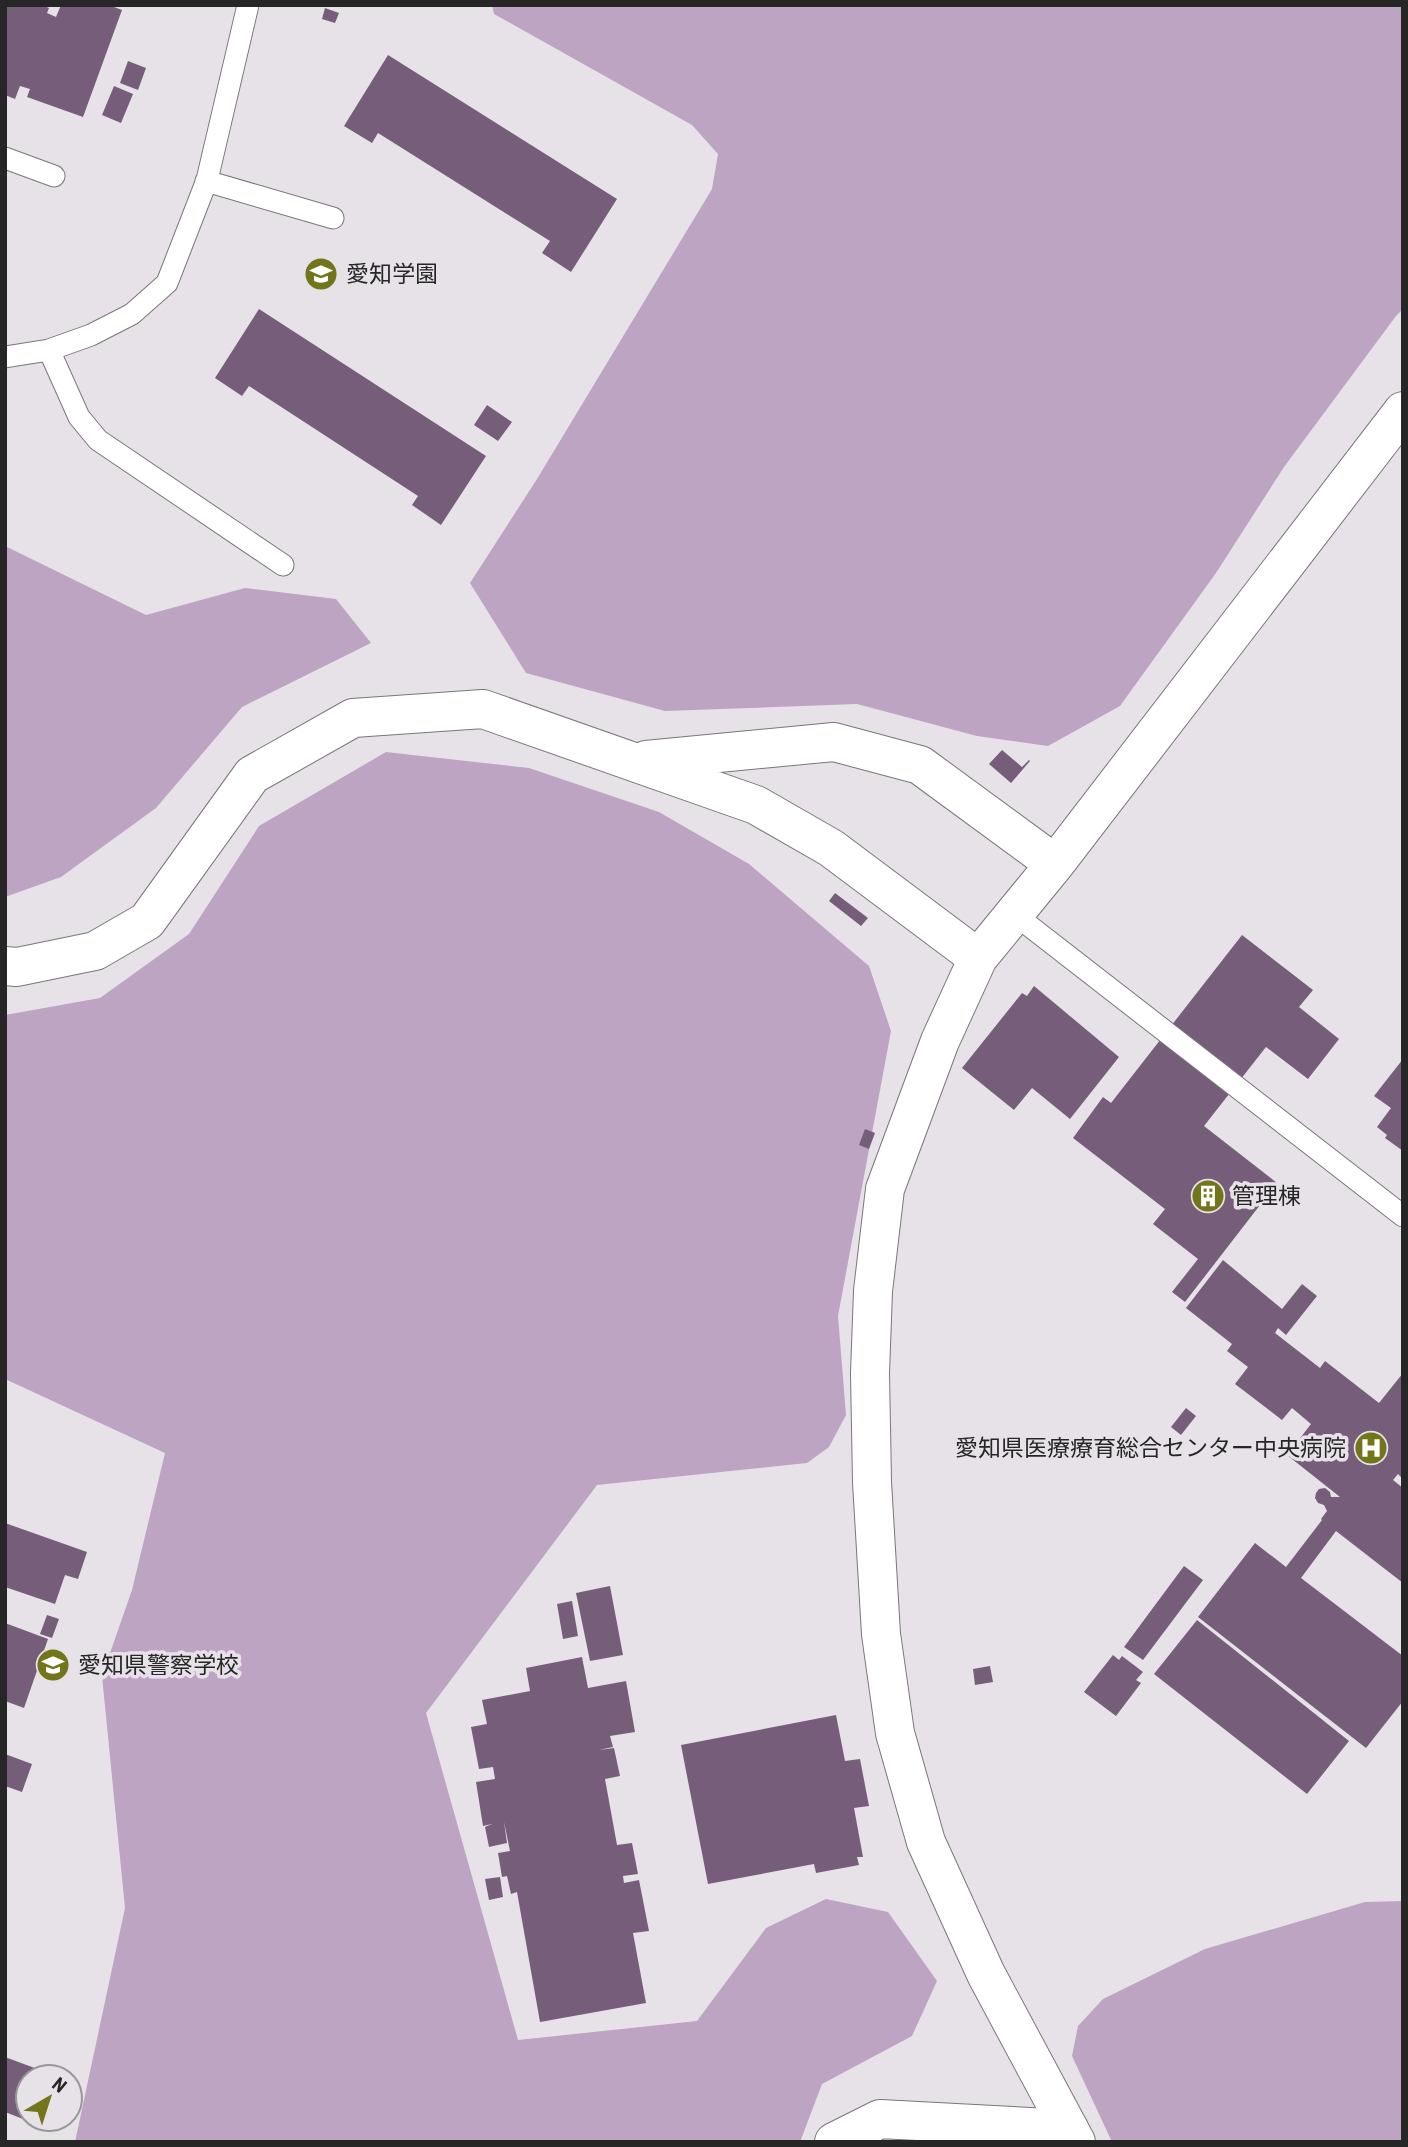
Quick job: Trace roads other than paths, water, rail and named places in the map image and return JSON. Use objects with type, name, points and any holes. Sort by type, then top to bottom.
[{"type":"street","points":[[1073,2135],[986,1974],[926,1842],[895,1733],[881,1634],[872,1482],[870,1373],[873,1291],[885,1189],[940,1041],[978,958],[1055,864],[1403,411]]},
{"type":"street","points":[[5,965],[16,967],[94,951],[147,921],[252,775],[353,718],[483,709],[756,805],[831,848],[978,958]]},
{"type":"street","points":[[633,761],[834,742],[920,765],[1055,864]]},
{"type":"street","points":[[834,2142],[880,2119],[1073,2135]]},
{"type":"lane","points":[[5,357],[48,350],[91,335],[132,314],[167,283],[206,181],[248,5]]},
{"type":"lane","points":[[5,158],[54,176]]},
{"type":"lane","points":[[206,181],[333,218]]},
{"type":"lane","points":[[48,350],[79,417],[98,440],[283,565]]},
{"type":"lane","points":[[1014,914],[1403,1216]]},
{"type":"place","name":"愛知学園","points":[[321,274]]},
{"type":"place","name":"管理棟","points":[[1208,1196]]},
{"type":"place","name":"愛知県医療療育総合センター中央病院","points":[[1371,1448]]},
{"type":"place","name":"愛知県警察学校","points":[[53,1665]]}]
